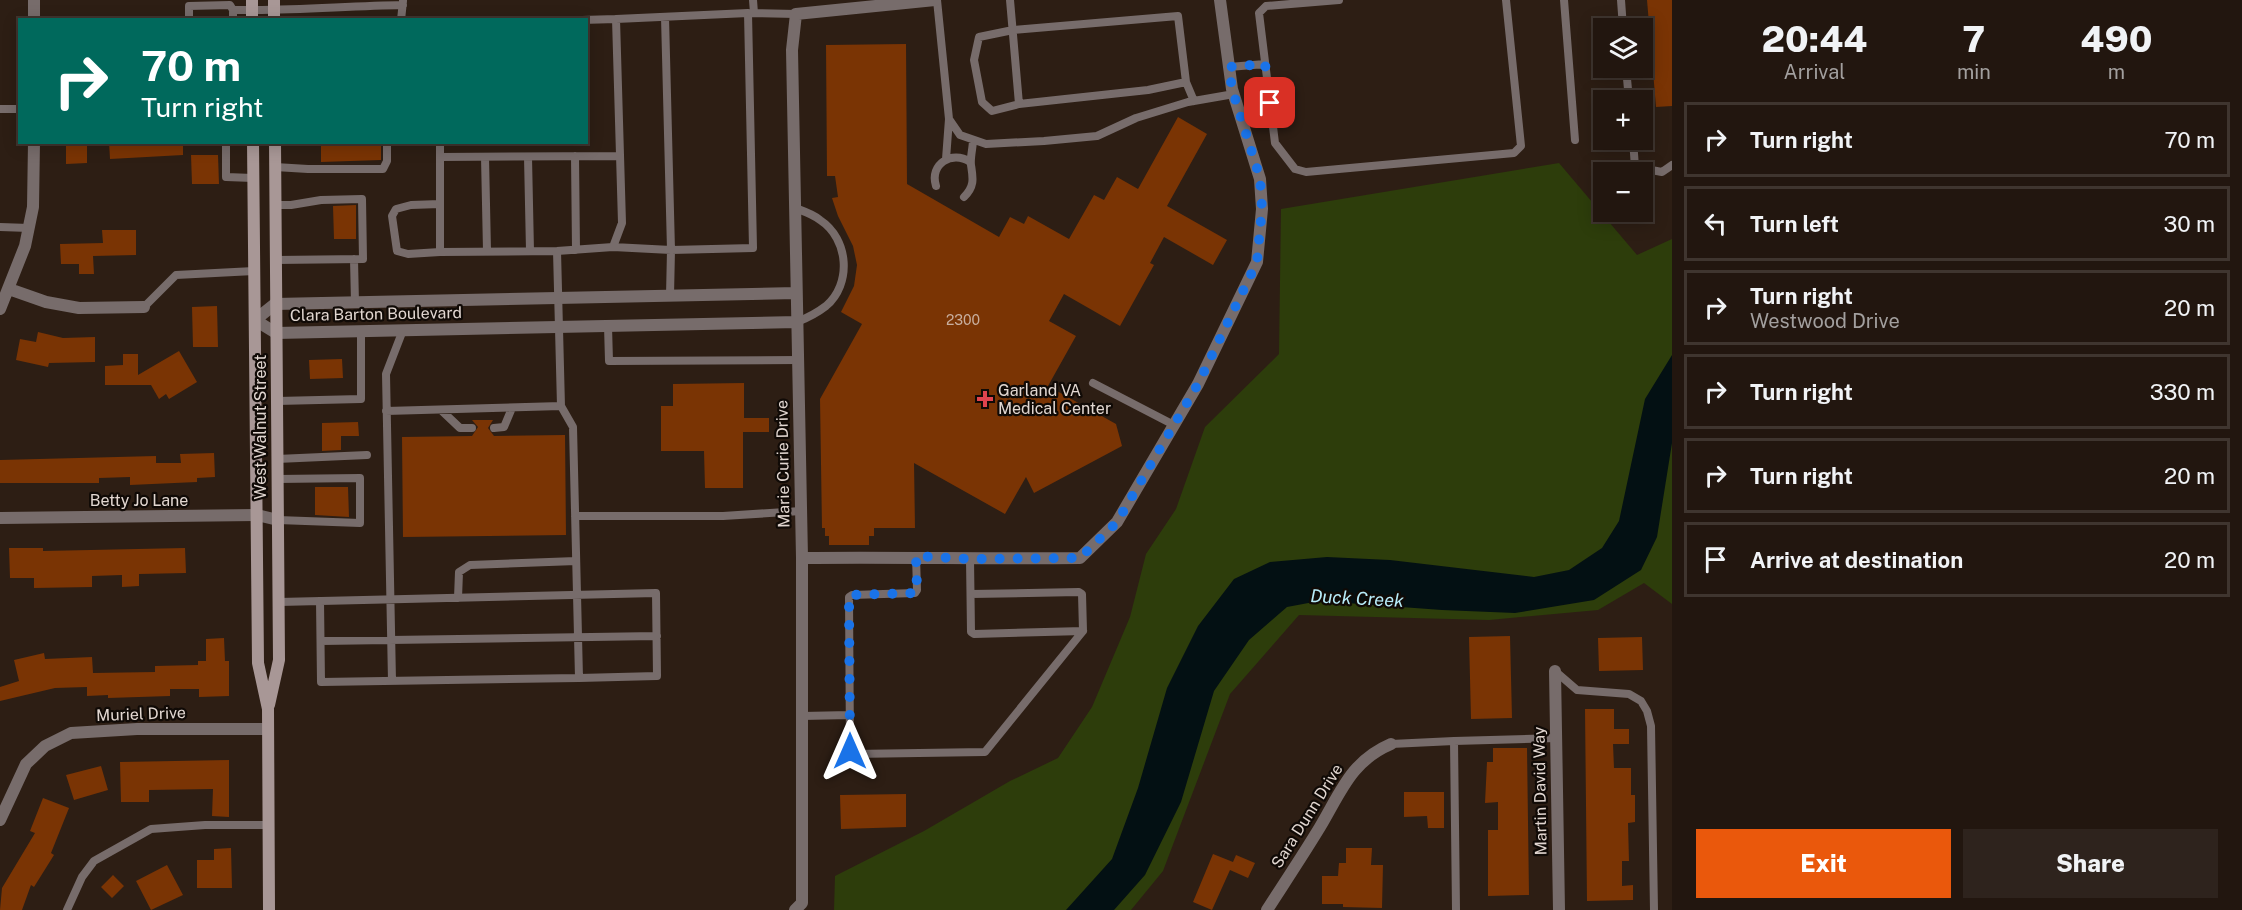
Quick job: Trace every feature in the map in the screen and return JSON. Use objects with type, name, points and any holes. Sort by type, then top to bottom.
[{"type":"main road","name":"West Walnut Street","points":[[253,144],[258,663],[268,709],[269,910]]},
{"type":"main road","name":"West Walnut Street","points":[[268,709],[279,660],[275,144]]},
{"type":"street","points":[[34,0],[34,18]]},
{"type":"street","points":[[796,14],[843,5],[936,0]]},
{"type":"street","points":[[802,558],[916,556],[970,559],[1080,558],[1117,522],[1198,384],[1257,262],[1262,209],[1260,178],[1234,94],[1220,0]]},
{"type":"street","name":"Marie Curie Drive","points":[[795,910],[802,903],[802,558],[792,50],[796,14]]},
{"type":"street","points":[[0,309],[25,246],[29,228],[33,207],[34,144]]},
{"type":"street","points":[[9,289],[46,302],[79,308],[144,307]]},
{"type":"street","name":"Clara Barton Boulevard","points":[[796,293],[275,304],[255,320],[276,333],[797,322]]},
{"type":"street","name":"Betty Jo Lane","points":[[0,518],[257,515],[278,520]]},
{"type":"street","name":"Martin David Way","points":[[1555,671],[1558,910]]},
{"type":"street","name":"Muriel Drive","points":[[0,820],[26,764],[45,746],[71,733],[137,729],[268,729]]},
{"type":"street","name":"Sara Dunn Drive","points":[[1267,910],[1321,826],[1346,781],[1375,751],[1392,744]]},
{"type":"lane","points":[[440,204],[411,205],[396,209],[392,216],[397,251],[408,254],[557,251],[614,247],[671,250],[753,248],[751,13],[753,0]]},
{"type":"lane","points":[[936,0],[949,119],[946,159],[936,170],[934,176],[936,186]]},
{"type":"lane","points":[[1010,0],[1019,104]]},
{"type":"lane","points":[[1339,0],[1266,6],[1259,14],[1275,143],[1295,169],[1306,172],[1514,153],[1521,146],[1506,0]]},
{"type":"lane","points":[[1564,0],[1575,140]]},
{"type":"lane","points":[[1621,0],[1622,18]]},
{"type":"lane","points":[[232,10],[274,10],[299,4],[403,2],[401,18]]},
{"type":"lane","points":[[189,18],[189,6],[230,5],[232,18]]},
{"type":"lane","points":[[588,20],[751,13],[796,14]]},
{"type":"lane","points":[[1186,82],[1148,90],[1019,104],[992,111],[982,102],[974,60],[979,37],[1013,30],[1178,16],[1186,82],[1194,100]]},
{"type":"lane","points":[[665,17],[671,250],[670,296]]},
{"type":"lane","points":[[614,247],[622,223],[616,19]]},
{"type":"lane","points":[[1229,67],[1265,64]]},
{"type":"lane","points":[[949,119],[960,135],[986,144],[1096,136],[1136,118],[1194,100],[1234,94]]},
{"type":"lane","points":[[0,109],[18,109]]},
{"type":"lane","points":[[964,197],[974,176],[970,162],[973,140]]},
{"type":"lane","points":[[226,144],[226,177],[253,178]]},
{"type":"lane","points":[[275,167],[383,169],[387,160],[387,144]]},
{"type":"lane","points":[[440,144],[440,252]]},
{"type":"lane","points":[[1634,150],[1635,167],[1662,172],[1672,165]]},
{"type":"lane","points":[[575,156],[576,250]]},
{"type":"lane","points":[[440,157],[620,156]]},
{"type":"lane","points":[[485,157],[487,252]]},
{"type":"lane","points":[[528,157],[530,251]]},
{"type":"lane","points":[[946,159],[964,158],[970,162]]},
{"type":"lane","points":[[275,205],[321,200],[362,199],[363,259],[275,260]]},
{"type":"lane","points":[[795,208],[822,220],[835,234],[843,252],[844,271],[839,290],[827,305],[797,322]]},
{"type":"lane","points":[[0,227],[29,228]]},
{"type":"lane","points":[[557,251],[561,406],[573,427],[579,678]]},
{"type":"lane","points":[[354,259],[355,303]]},
{"type":"lane","points":[[144,307],[176,275],[254,272]]},
{"type":"lane","points":[[608,326],[609,361],[798,360]]},
{"type":"lane","points":[[392,681],[386,374],[403,330]]},
{"type":"lane","points":[[277,401],[361,399],[360,331]]},
{"type":"lane","points":[[1093,383],[1174,425]]},
{"type":"lane","points":[[386,411],[561,406]]},
{"type":"lane","points":[[494,428],[504,427],[512,408]]},
{"type":"lane","points":[[441,410],[460,428],[472,428]]},
{"type":"lane","points":[[277,459],[367,455]]},
{"type":"lane","points":[[277,479],[360,478],[360,523],[278,520]]},
{"type":"lane","points":[[575,516],[723,516],[801,512]]},
{"type":"lane","points":[[916,556],[917,590],[915,593],[852,595],[849,597],[850,751],[853,754],[985,752],[1083,631],[1082,594],[1079,592],[971,594]]},
{"type":"lane","points":[[970,559],[972,632],[974,634],[1083,631]]},
{"type":"lane","points":[[458,598],[459,572],[470,565],[576,561]]},
{"type":"lane","points":[[279,602],[390,599],[656,593],[657,676],[321,682],[320,601]]},
{"type":"lane","points":[[321,641],[657,636]]},
{"type":"lane","points":[[1555,671],[1577,690],[1629,693],[1641,701],[1647,711],[1651,726],[1654,910]]},
{"type":"lane","points":[[802,716],[850,715]]},
{"type":"lane","name":"Sara Dunn Drive","points":[[1392,744],[1556,738]]},
{"type":"lane","points":[[1454,741],[1456,910]]},
{"type":"lane","points":[[67,910],[82,877],[94,861],[151,829],[206,825],[268,825]]},
{"type":"green space","points":[[1559,163],[1593,203],[1593,222],[1609,222],[1637,255],[1672,239],[1672,604],[1644,583],[1598,610],[1489,620],[1299,615],[1230,694],[1163,871],[1131,910],[834,910],[835,876],[924,831],[1010,781],[1058,758],[1092,707],[1130,617],[1146,554],[1176,509],[1205,427],[1279,354],[1281,209]]},
{"type":"water","name":"Duck Creek","points":[[1672,355],[1672,443],[1657,537],[1641,570],[1594,600],[1515,613],[1319,601],[1287,607],[1249,640],[1214,691],[1181,802],[1145,875],[1114,910],[1066,910],[1112,859],[1138,788],[1167,688],[1198,626],[1234,579],[1270,562],[1327,557],[1390,560],[1534,577],[1569,570],[1602,548],[1619,521],[1645,399]]},
{"type":"building","points":[[1647,0],[1672,0],[1672,106],[1656,107],[1653,18],[1649,18]]},
{"type":"building","points":[[906,44],[907,184],[999,237],[1010,217],[1024,224],[1028,216],[1069,239],[1094,195],[1104,200],[1117,177],[1138,189],[1178,117],[1207,134],[1167,206],[1227,240],[1213,265],[1164,237],[1150,263],[1154,265],[1120,326],[1064,294],[1049,321],[1076,336],[1048,386],[1116,424],[1122,446],[1034,493],[1026,477],[1005,514],[914,463],[915,528],[874,528],[874,536],[869,536],[869,545],[829,545],[829,536],[825,536],[825,528],[822,528],[820,399],[862,324],[841,312],[854,286],[857,265],[853,246],[832,198],[838,197],[835,176],[827,176],[826,45]]},
{"type":"building","points":[[66,144],[87,144],[87,163],[66,164]]},
{"type":"building","points":[[109,144],[183,144],[183,155],[110,159]]},
{"type":"building","points":[[321,144],[381,144],[381,160],[321,162]]},
{"type":"building","points":[[191,155],[218,155],[219,184],[192,184]]},
{"type":"building","points":[[356,205],[356,239],[334,239],[333,206]]},
{"type":"building","points":[[102,230],[136,230],[136,255],[93,256],[94,274],[79,274],[79,264],[61,264],[60,244],[103,243]]},
{"type":"building","points":[[217,306],[218,347],[193,347],[192,307]]},
{"type":"building","points":[[38,332],[63,338],[95,337],[95,362],[49,363],[48,367],[16,360],[20,339],[36,342]]},
{"type":"building","points":[[179,351],[197,382],[169,399],[166,394],[159,399],[151,385],[105,385],[105,366],[123,365],[123,354],[138,354],[138,375]]},
{"type":"building","points":[[342,359],[343,378],[310,379],[309,360]]},
{"type":"building","points":[[744,383],[744,418],[769,418],[769,432],[743,432],[743,488],[705,488],[704,451],[661,451],[661,406],[673,406],[673,384]]},
{"type":"building","points":[[472,420],[493,420],[488,428],[494,436],[565,435],[566,535],[403,537],[402,437],[472,436],[478,427]]},
{"type":"building","points":[[358,422],[359,436],[341,436],[341,450],[322,451],[322,423]]},
{"type":"building","points":[[214,453],[215,477],[197,478],[197,482],[130,485],[130,477],[99,478],[99,483],[0,483],[0,460],[156,456],[156,463],[181,463],[180,454]]},
{"type":"building","points":[[315,487],[348,487],[349,517],[315,515]]},
{"type":"building","points":[[9,548],[43,548],[43,551],[185,548],[186,573],[139,574],[139,586],[122,587],[122,575],[92,576],[92,587],[34,588],[34,578],[10,578]]},
{"type":"building","points":[[1510,636],[1512,718],[1471,719],[1469,637]]},
{"type":"building","points":[[1642,637],[1643,670],[1599,671],[1598,638]]},
{"type":"building","points":[[224,638],[225,661],[229,661],[229,696],[199,697],[199,689],[170,689],[170,696],[108,698],[108,695],[87,696],[87,687],[55,688],[0,701],[0,687],[19,681],[14,660],[44,653],[45,659],[92,657],[93,673],[155,672],[155,666],[198,665],[198,661],[206,661],[206,639]]},
{"type":"building","points":[[1585,709],[1614,709],[1614,729],[1629,729],[1629,744],[1613,744],[1614,768],[1631,768],[1631,795],[1635,795],[1635,822],[1628,823],[1629,861],[1622,861],[1622,886],[1633,885],[1633,900],[1587,901]]},
{"type":"building","points":[[1493,748],[1527,748],[1529,895],[1488,896],[1488,830],[1498,830],[1498,802],[1485,803],[1487,762],[1493,762]]},
{"type":"building","points":[[229,760],[229,817],[212,816],[213,789],[149,790],[149,802],[121,802],[120,762]]},
{"type":"building","points":[[101,766],[108,790],[74,800],[66,775]]},
{"type":"building","points":[[1404,792],[1444,792],[1444,828],[1428,828],[1427,816],[1404,817]]},
{"type":"building","points":[[906,794],[906,827],[841,829],[840,795]]},
{"type":"building","points":[[43,798],[69,808],[51,853],[54,855],[34,887],[31,885],[22,910],[0,910],[2,888],[35,833],[30,831]]},
{"type":"building","points":[[231,848],[232,888],[197,888],[197,860],[214,860],[214,849]]},
{"type":"building","points":[[1346,848],[1372,848],[1371,865],[1383,865],[1382,908],[1322,904],[1322,876],[1338,876],[1339,863],[1346,863]]},
{"type":"building","points":[[1213,854],[1233,862],[1236,855],[1255,863],[1248,878],[1230,870],[1212,910],[1193,902]]},
{"type":"building","points":[[167,865],[183,895],[151,910],[136,881]]},
{"type":"building","points":[[113,875],[124,886],[112,898],[101,887]]},
{"type":"place","name":"Garland VA Medical Center","points":[[985,399]]},
{"type":"route","points":[[850,751],[849,597],[852,595],[915,593],[917,590],[916,556],[970,559],[1080,558],[1117,522],[1198,384],[1257,262],[1262,209],[1260,178],[1232,89],[1229,67],[1265,64],[1270,103]]}]
